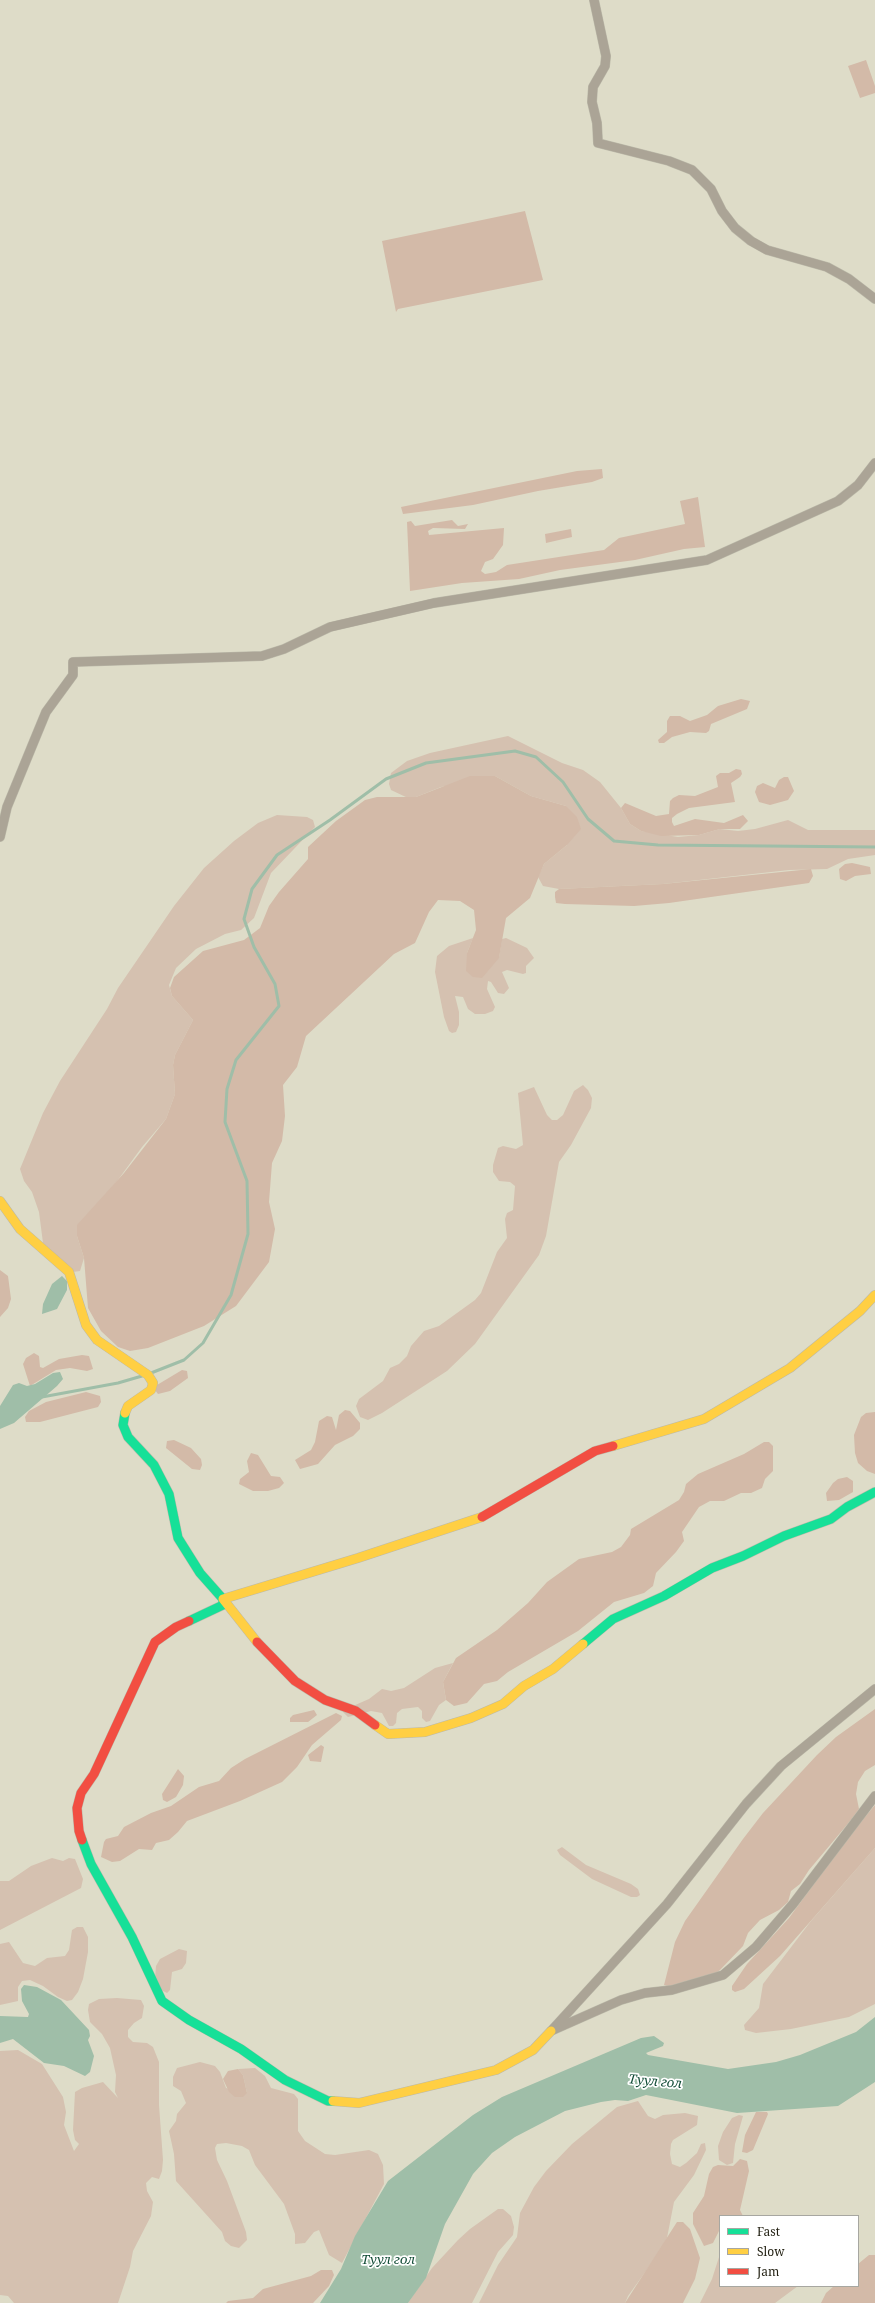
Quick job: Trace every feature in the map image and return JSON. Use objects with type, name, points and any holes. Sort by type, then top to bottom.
[{"type":"street","points":[[594,0],[606,56],[605,66],[592,87],[592,102],[597,123],[598,143],[669,161],[692,170],[711,189],[722,211],[734,228],[751,241],[767,250],[827,267],[850,279],[875,299]]},
{"type":"street","points":[[0,837],[6,806],[46,712],[73,675],[73,662],[262,656],[284,649],[330,627],[434,602],[707,560],[838,501],[858,485],[868,469],[875,463]]},
{"type":"street","points":[[0,1196],[2,1204],[20,1229],[61,1263],[69,1272],[86,1325],[97,1340],[148,1375],[153,1383],[151,1390],[128,1406],[125,1412],[123,1425],[128,1437],[154,1465],[169,1494],[178,1538],[200,1572],[223,1599],[239,1622],[268,1655],[295,1681],[325,1700],[356,1711],[388,1734],[425,1732],[471,1718],[503,1704],[524,1686],[552,1669],[613,1619],[664,1596],[712,1568],[744,1556],[784,1536],[831,1519],[847,1507],[875,1492]]},
{"type":"street","points":[[223,1599],[351,1560],[482,1517],[595,1451],[704,1419],[790,1368],[860,1311],[875,1295]]},
{"type":"street","points":[[223,1599],[223,1605],[176,1627],[155,1642],[94,1774],[81,1793],[77,1808],[79,1831],[91,1864],[132,1937],[162,2001],[189,2020],[241,2049],[285,2080],[328,2101],[359,2103],[496,2070],[533,2050],[667,1904],[746,1804],[781,1766],[875,1689]]},
{"type":"street","points":[[551,2030],[621,2000],[645,1993],[672,1990],[723,1975],[756,1947],[793,1904],[875,1796]]},
{"type":"shaded area","points":[[866,60],[875,86],[875,93],[860,98],[848,66]]},
{"type":"shaded area","points":[[525,211],[543,280],[398,309],[396,312],[382,241]]},
{"type":"shaded area","points":[[602,469],[603,478],[592,482],[538,491],[473,505],[403,514],[401,507],[577,471]]},
{"type":"shaded area","points":[[698,497],[705,547],[684,549],[635,560],[560,570],[519,579],[462,583],[410,591],[407,522],[411,521],[415,526],[452,520],[458,526],[468,524],[465,529],[433,528],[428,531],[429,535],[504,528],[503,545],[493,559],[485,562],[481,571],[485,574],[496,572],[507,565],[604,550],[619,538],[685,524],[680,501]]},
{"type":"shaded area","points":[[571,529],[572,537],[546,543],[545,534]]},
{"type":"shaded area","points":[[741,699],[750,701],[747,709],[711,724],[709,731],[706,733],[690,732],[672,737],[664,743],[659,743],[658,740],[667,732],[667,721],[670,716],[680,716],[690,721],[707,715],[718,706]]},
{"type":"shaded area","points":[[508,736],[562,763],[583,770],[600,782],[621,808],[630,824],[641,831],[678,837],[699,835],[720,829],[738,831],[755,829],[788,820],[808,830],[875,830],[875,855],[848,859],[827,869],[789,870],[663,884],[559,889],[543,886],[538,877],[544,864],[567,845],[566,806],[531,796],[495,776],[441,787],[416,797],[408,798],[391,790],[389,784],[391,773],[407,761],[430,753]]},
{"type":"shaded area","points":[[736,769],[741,770],[742,774],[731,783],[735,802],[689,808],[672,818],[672,822],[674,826],[695,819],[724,823],[743,815],[748,821],[740,829],[720,829],[699,835],[661,836],[641,831],[630,824],[621,808],[625,803],[656,816],[669,814],[670,801],[673,798],[679,795],[695,796],[718,787],[716,776],[720,773],[729,773]]},
{"type":"shaded area","points":[[470,776],[495,776],[531,796],[566,806],[577,817],[581,829],[567,845],[544,864],[530,898],[506,918],[499,958],[482,978],[473,977],[466,971],[467,953],[476,930],[474,910],[460,901],[438,900],[429,912],[415,943],[394,954],[306,1036],[297,1067],[283,1085],[285,1116],[282,1141],[272,1163],[269,1202],[275,1229],[269,1262],[236,1306],[204,1326],[148,1348],[130,1351],[118,1347],[101,1331],[88,1308],[84,1258],[77,1236],[77,1225],[124,1173],[166,1119],[175,1094],[173,1065],[175,1055],[193,1020],[172,996],[170,988],[174,977],[203,951],[244,940],[260,928],[269,906],[279,892],[308,859],[308,847],[336,821],[365,800],[377,797],[416,797]]},
{"type":"shaded area","points":[[784,777],[788,777],[794,791],[788,800],[770,805],[759,802],[755,792],[757,786],[763,783],[775,788],[779,780]]},
{"type":"shaded area","points":[[277,815],[307,817],[313,820],[315,827],[271,873],[254,918],[241,930],[225,934],[196,949],[176,968],[169,985],[172,996],[193,1020],[175,1055],[173,1065],[175,1094],[166,1119],[142,1147],[77,1236],[84,1258],[80,1271],[73,1272],[43,1243],[39,1212],[32,1192],[24,1181],[20,1169],[43,1113],[60,1081],[107,1009],[118,988],[174,906],[204,868],[234,841],[258,823]]},
{"type":"shaded area","points":[[852,863],[870,867],[871,874],[855,876],[846,881],[840,879],[839,869],[845,864]]},
{"type":"shaded area","points":[[811,869],[813,876],[809,883],[669,903],[634,906],[565,904],[556,903],[555,897],[555,892],[559,889],[663,884]]},
{"type":"shaded area","points":[[473,938],[467,953],[499,957],[502,939],[506,938],[527,948],[534,958],[526,966],[526,973],[523,974],[507,970],[502,972],[509,988],[504,994],[498,993],[491,982],[488,981],[487,989],[495,1007],[493,1011],[485,1014],[475,1014],[468,1009],[463,997],[455,996],[459,1012],[459,1025],[456,1032],[452,1033],[449,1031],[444,1017],[435,972],[437,956],[449,946]]},
{"type":"shaded area","points":[[583,1085],[588,1090],[592,1098],[591,1108],[571,1145],[559,1162],[546,1236],[539,1255],[475,1344],[447,1371],[382,1413],[368,1420],[360,1417],[356,1406],[359,1399],[383,1381],[390,1368],[399,1364],[407,1356],[411,1346],[424,1331],[439,1326],[475,1300],[481,1293],[497,1252],[507,1238],[505,1219],[507,1213],[513,1210],[515,1186],[510,1182],[499,1181],[493,1172],[493,1165],[498,1148],[503,1146],[516,1149],[523,1145],[518,1093],[534,1087],[547,1115],[552,1120],[557,1120],[563,1115],[574,1091]]},
{"type":"shaded area","points":[[0,1270],[8,1276],[11,1299],[8,1308],[0,1317]]},
{"type":"shaded area","points":[[34,1353],[39,1356],[40,1367],[43,1368],[59,1359],[82,1355],[89,1356],[93,1369],[87,1371],[70,1368],[56,1370],[30,1386],[23,1364],[26,1358]]},
{"type":"shaded area","points":[[182,1370],[187,1371],[188,1378],[170,1391],[158,1394],[155,1390],[157,1385]]},
{"type":"shaded area","points":[[86,1392],[100,1396],[101,1402],[98,1407],[40,1422],[26,1422],[25,1417],[29,1411],[46,1402]]},
{"type":"shaded area","points":[[345,1410],[350,1411],[360,1423],[360,1429],[353,1436],[335,1445],[318,1464],[300,1469],[295,1460],[311,1450],[315,1442],[319,1421],[327,1416],[332,1417],[336,1430],[339,1415]]},
{"type":"shaded area","points":[[875,1412],[875,1474],[867,1471],[858,1463],[855,1453],[854,1435],[861,1417],[866,1413]]},
{"type":"shaded area","points":[[174,1440],[191,1448],[201,1459],[202,1465],[200,1470],[192,1469],[166,1448],[167,1441]]},
{"type":"shaded area","points":[[764,1442],[769,1442],[773,1446],[773,1471],[765,1479],[762,1488],[751,1493],[741,1493],[724,1501],[710,1501],[699,1507],[682,1532],[684,1541],[676,1552],[656,1573],[653,1586],[644,1593],[614,1602],[578,1631],[508,1672],[497,1681],[484,1684],[467,1703],[454,1706],[446,1700],[443,1682],[456,1658],[497,1630],[528,1603],[547,1582],[579,1559],[612,1552],[621,1547],[630,1535],[631,1529],[679,1500],[684,1492],[686,1484],[698,1474],[744,1454]]},
{"type":"shaded area","points":[[251,1453],[258,1455],[271,1476],[280,1477],[284,1483],[279,1488],[268,1491],[253,1491],[239,1484],[240,1479],[249,1472],[247,1461]]},
{"type":"shaded area","points":[[847,1477],[853,1481],[853,1492],[839,1500],[827,1501],[826,1493],[833,1483],[838,1479]]},
{"type":"shaded area","points":[[453,1663],[443,1682],[446,1700],[439,1705],[430,1721],[426,1722],[422,1718],[422,1711],[418,1707],[402,1709],[397,1713],[396,1723],[393,1726],[389,1726],[382,1713],[371,1711],[348,1717],[343,1712],[346,1709],[369,1699],[382,1689],[391,1691],[404,1688],[435,1668]]},
{"type":"shaded area","points":[[875,1709],[875,1765],[865,1771],[858,1782],[856,1794],[859,1809],[851,1820],[809,1870],[800,1884],[791,1891],[788,1902],[779,1910],[760,1920],[748,1933],[743,1946],[720,1970],[715,1974],[670,1987],[664,1985],[675,1942],[685,1921],[743,1839],[763,1813],[817,1755],[836,1737]]},
{"type":"shaded area","points":[[314,1710],[317,1715],[308,1722],[290,1722],[290,1718],[293,1715]]},
{"type":"shaded area","points":[[336,1713],[342,1716],[341,1720],[312,1745],[297,1767],[282,1782],[240,1801],[187,1821],[169,1840],[156,1843],[152,1850],[139,1849],[120,1861],[112,1862],[101,1857],[106,1839],[118,1836],[124,1827],[151,1813],[171,1806],[199,1787],[219,1781],[231,1768],[245,1759]]},
{"type":"shaded area","points":[[321,1745],[324,1747],[321,1762],[310,1761],[308,1755]]},
{"type":"shaded area","points":[[178,1769],[184,1776],[183,1785],[176,1797],[167,1802],[163,1800],[162,1794]]},
{"type":"shaded area","points":[[875,1805],[875,1848],[780,1956],[744,1989],[735,1992],[732,1990],[732,1986],[747,1964],[789,1918],[848,1837]]},
{"type":"shaded area","points":[[562,1847],[586,1865],[631,1884],[638,1889],[640,1895],[637,1897],[631,1897],[592,1879],[560,1855],[557,1850]]},
{"type":"shaded area","points":[[875,1848],[875,2004],[849,2017],[791,2029],[756,2033],[745,2030],[744,2025],[759,2008],[763,1984],[811,1921]]},
{"type":"shaded area","points":[[52,1858],[63,1861],[69,1858],[75,1859],[83,1879],[81,1888],[0,1930],[0,1881],[9,1881],[31,1866]]},
{"type":"shaded area","points":[[77,1927],[83,1927],[88,1937],[88,1952],[83,1979],[78,1992],[72,2000],[67,2001],[58,1997],[43,1986],[30,1980],[22,1981],[18,1987],[18,2001],[0,2005],[0,1944],[9,1942],[23,1963],[35,1966],[47,1958],[65,1956],[69,1950],[72,1930]]},
{"type":"shaded area","points":[[179,1949],[187,1951],[186,1963],[182,1969],[172,1972],[170,1990],[167,1993],[161,1990],[155,1979],[156,1966],[160,1959]]},
{"type":"shaded area","points":[[117,1998],[141,2000],[144,2006],[142,2018],[134,2023],[128,2030],[128,2037],[133,2042],[147,2043],[153,2047],[159,2062],[159,2105],[163,2160],[162,2171],[159,2179],[152,2177],[146,2183],[147,2191],[153,2202],[151,2216],[133,2251],[130,2267],[118,2303],[14,2303],[8,2296],[0,2295],[0,2051],[18,2050],[42,2064],[63,2097],[66,2112],[64,2125],[74,2151],[79,2144],[75,2140],[73,2130],[75,2092],[82,2088],[103,2082],[118,2098],[115,2092],[116,2075],[110,2048],[102,2034],[90,2022],[88,2010],[89,2004],[99,1999]]},
{"type":"shaded area","points":[[200,2062],[215,2066],[220,2072],[226,2088],[247,2093],[243,2075],[238,2069],[255,2068],[265,2076],[271,2088],[294,2094],[298,2099],[298,2131],[305,2141],[325,2154],[335,2155],[369,2150],[378,2154],[383,2165],[384,2184],[342,2263],[329,2255],[319,2230],[314,2232],[305,2243],[295,2244],[295,2234],[284,2204],[255,2165],[249,2150],[242,2146],[226,2143],[217,2144],[215,2148],[217,2160],[227,2181],[246,2232],[247,2240],[239,2248],[231,2246],[225,2241],[222,2232],[176,2181],[174,2154],[169,2131],[176,2121],[177,2114],[186,2103],[181,2091],[173,2086],[173,2077],[177,2068]]},
{"type":"shaded area","points":[[238,2069],[243,2075],[247,2093],[243,2097],[235,2097],[229,2092],[223,2079],[228,2071]]},
{"type":"shaded area","points":[[638,2101],[648,2116],[655,2119],[663,2115],[685,2113],[698,2116],[697,2125],[673,2140],[670,2154],[672,2164],[680,2167],[686,2163],[697,2153],[701,2144],[705,2143],[706,2150],[694,2175],[674,2202],[666,2243],[628,2296],[625,2303],[479,2303],[498,2265],[517,2237],[520,2213],[534,2187],[546,2171],[572,2144],[617,2107]]},
{"type":"shaded area","points":[[756,2112],[767,2112],[768,2114],[753,2150],[747,2153],[742,2152],[745,2135]]},
{"type":"shaded area","points":[[739,2115],[743,2116],[735,2144],[733,2163],[727,2165],[719,2160],[718,2146],[723,2132],[732,2118]]},
{"type":"shaded area","points":[[740,2159],[747,2161],[749,2171],[740,2210],[742,2215],[719,2215],[719,2231],[713,2243],[704,2246],[693,2224],[693,2213],[704,2196],[709,2174],[713,2167],[718,2165],[733,2166]]},
{"type":"shaded area","points":[[498,2209],[503,2209],[511,2216],[514,2227],[513,2235],[498,2252],[472,2303],[408,2303],[432,2268],[458,2240],[470,2229]]},
{"type":"shaded area","points":[[677,2222],[683,2222],[690,2229],[700,2258],[695,2279],[683,2303],[625,2303]]},
{"type":"shaded area","points":[[869,2255],[875,2255],[875,2303],[821,2303],[826,2293],[833,2287],[859,2287],[859,2263]]},
{"type":"shaded area","points":[[719,2257],[719,2287],[797,2287],[775,2303],[700,2303],[712,2279]]},
{"type":"shaded area","points":[[321,2270],[332,2270],[334,2275],[329,2286],[313,2303],[226,2303],[228,2301],[253,2298],[263,2289],[311,2276]]},
{"type":"water","points":[[62,1276],[67,1281],[67,1290],[57,1309],[42,1314],[43,1304],[52,1284]]},
{"type":"water","points":[[60,1372],[63,1379],[57,1386],[14,1423],[0,1429],[0,1406],[13,1385],[19,1383],[27,1386],[35,1384],[53,1373]]},
{"type":"water","points":[[24,1985],[37,1987],[61,2000],[89,2030],[90,2036],[88,2040],[94,2056],[90,2072],[85,2076],[64,2066],[44,2063],[13,2039],[0,2043],[0,2016],[28,2017],[29,2014],[22,2001],[21,1989]]},
{"type":"water","name":"Туул гол","points":[[875,2017],[875,2082],[838,2106],[737,2113],[646,2095],[628,2101],[615,2100],[601,2102],[565,2111],[515,2137],[492,2153],[473,2174],[445,2224],[426,2278],[408,2303],[320,2303],[341,2269],[355,2236],[388,2181],[473,2115],[502,2097],[641,2038],[654,2036],[664,2043],[663,2046],[646,2053],[648,2055],[728,2069],[776,2062],[800,2055],[856,2032]]},
{"type":"waterway","points":[[151,1373],[184,1360],[203,1343],[231,1295],[248,1234],[247,1181],[225,1122],[227,1089],[236,1060],[279,1006],[275,984],[254,947],[244,919],[252,889],[277,855],[330,820],[386,779],[426,763],[515,751],[536,757],[563,782],[588,819],[614,841],[658,845],[875,847]]},
{"type":"waterway","points":[[42,1397],[118,1383],[142,1376]]},
{"type":"traffic: fast","points":[[125,1413],[123,1425],[128,1437],[154,1465],[169,1494],[178,1538],[200,1573],[223,1599],[223,1605],[189,1621]]},
{"type":"traffic: fast","points":[[583,1644],[613,1619],[664,1596],[712,1568],[743,1556],[784,1536],[831,1519],[847,1507],[875,1492]]},
{"type":"traffic: fast","points":[[82,1840],[91,1864],[132,1937],[162,2001],[189,2020],[241,2049],[285,2080],[328,2101],[333,2101]]},
{"type":"traffic: slow","points":[[0,1201],[20,1229],[69,1272],[86,1325],[97,1340],[148,1375],[153,1383],[151,1390],[128,1406],[125,1413]]},
{"type":"traffic: slow","points":[[613,1446],[704,1419],[790,1368],[860,1311],[875,1295]]},
{"type":"traffic: slow","points":[[257,1642],[223,1599],[358,1558],[482,1517]]},
{"type":"traffic: slow","points":[[375,1725],[388,1734],[425,1732],[471,1718],[503,1704],[524,1686],[553,1669],[583,1644]]},
{"type":"traffic: slow","points":[[333,2101],[359,2103],[496,2070],[533,2050],[551,2031]]},
{"type":"traffic: jam","points":[[482,1517],[595,1451],[613,1446]]},
{"type":"traffic: jam","points":[[82,1840],[79,1831],[77,1808],[81,1793],[94,1774],[155,1642],[176,1627],[189,1621]]},
{"type":"traffic: jam","points":[[257,1642],[295,1681],[325,1700],[356,1711],[375,1725]]}]
